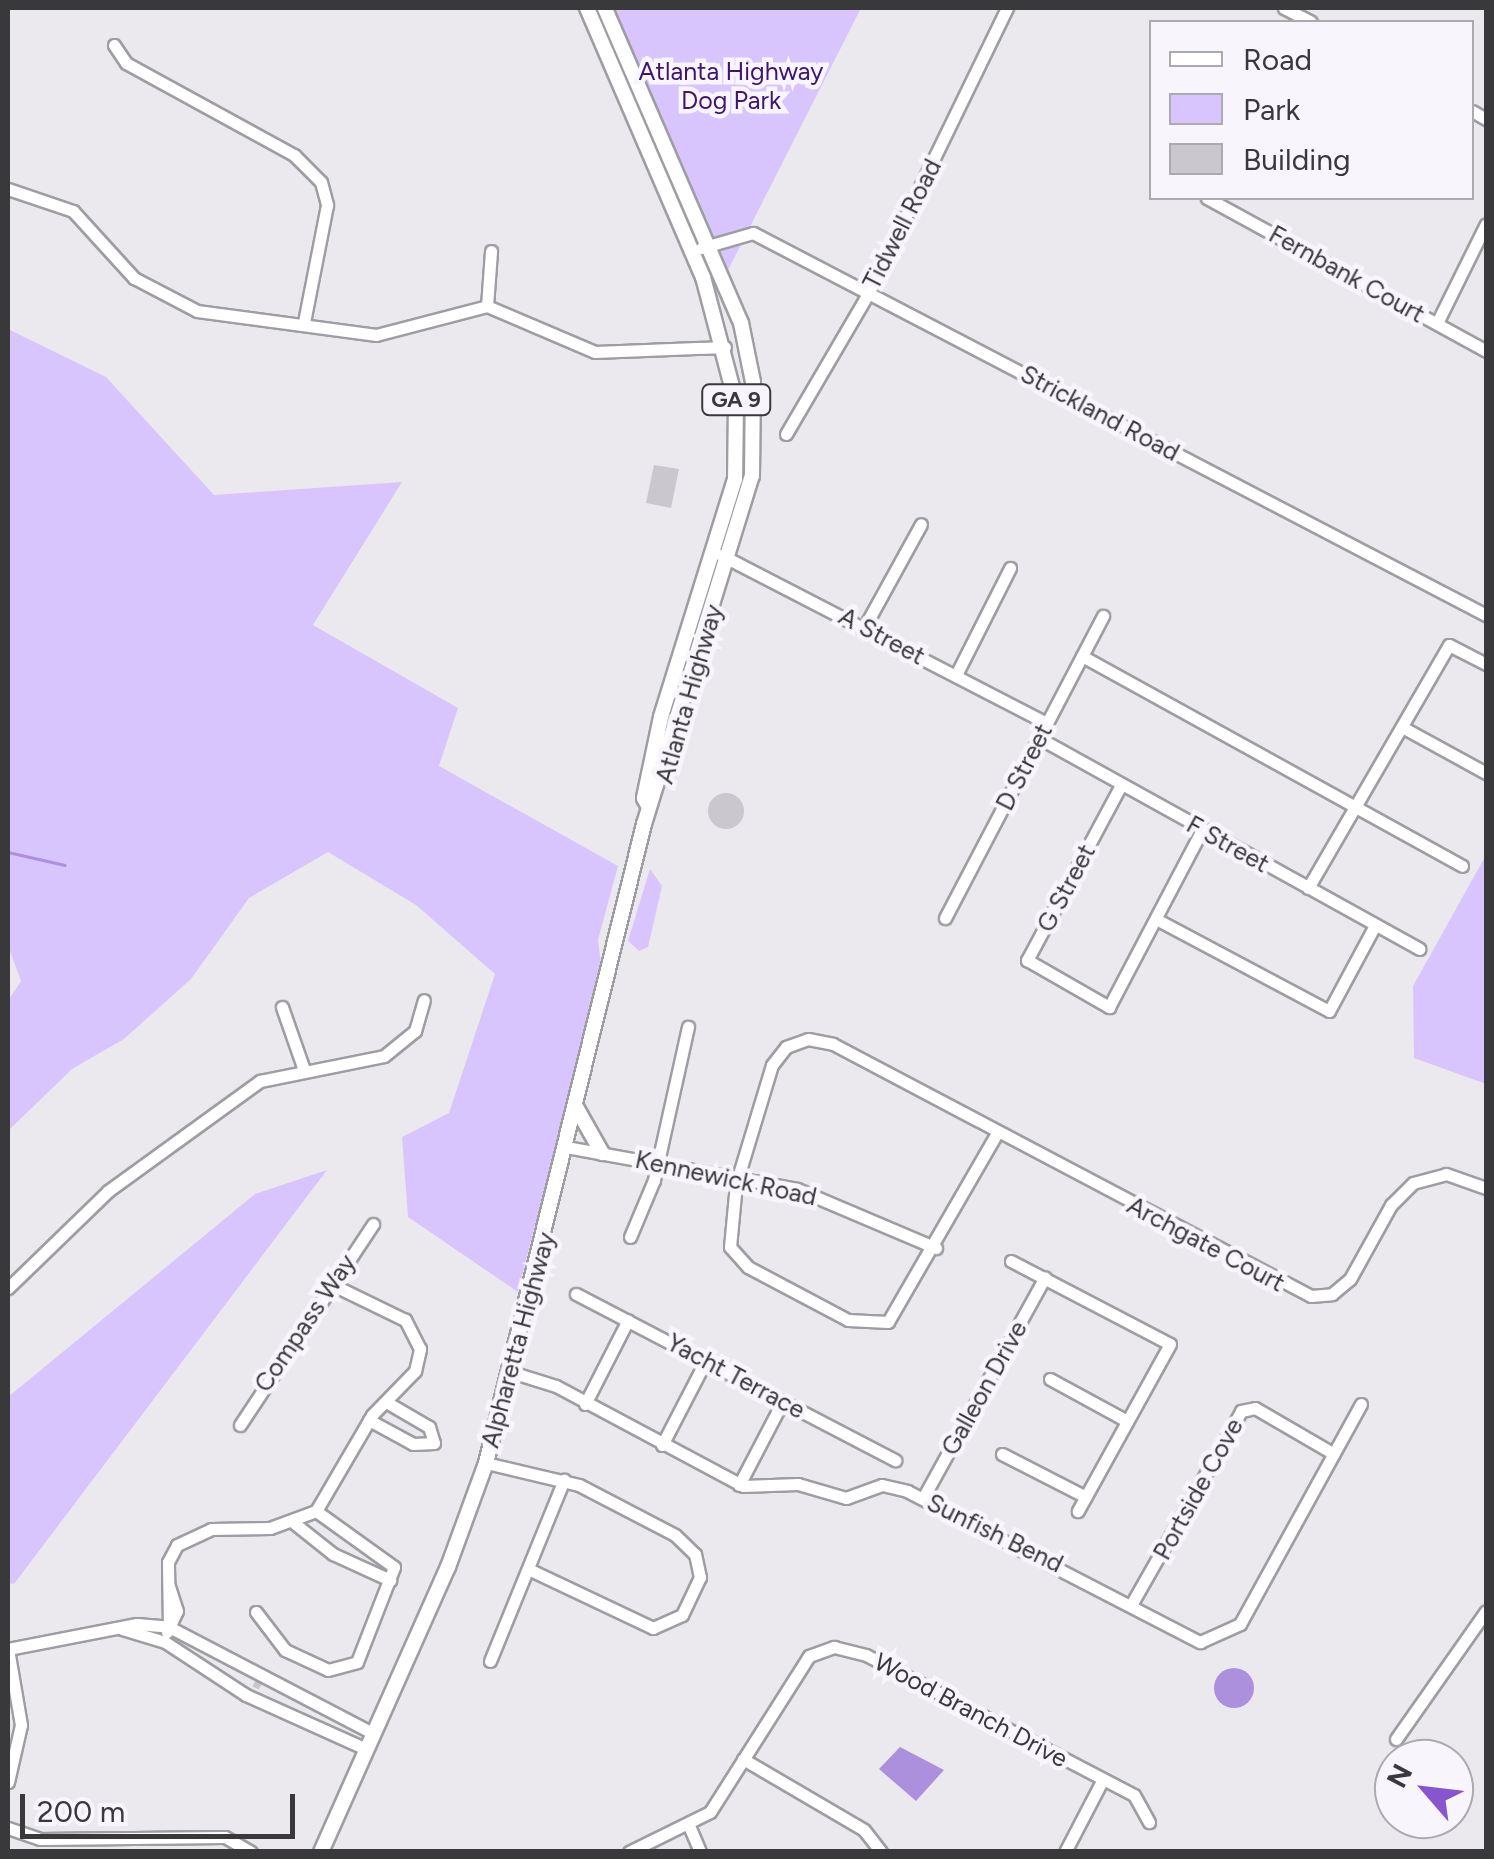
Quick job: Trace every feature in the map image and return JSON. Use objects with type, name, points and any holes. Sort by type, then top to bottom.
[{"type":"main road","name":"Atlanta Highway","points":[[586,8],[693,252],[725,347],[739,452],[715,552],[661,717],[644,798],[649,807],[657,802],[731,560],[752,476],[754,395],[741,323],[605,8]]},
{"type":"main road","name":"Alpharetta Highway","points":[[321,1852],[371,1732],[448,1567],[486,1462],[649,807]]},
{"type":"main road","points":[[576,1106],[602,1153]]},
{"type":"street","name":"Tidwell Road","points":[[786,434],[869,292],[1007,8]]},
{"type":"street","points":[[1284,8],[1308,20]]},
{"type":"street","points":[[114,45],[126,63],[294,155],[321,182],[327,205],[304,322]]},
{"type":"street","points":[[8,189],[93,224],[134,278],[171,302],[228,317],[304,322],[376,335],[487,306],[596,352],[725,347]]},
{"type":"street","name":"Fernbank Court","points":[[1211,200],[1486,352]]},
{"type":"street","points":[[1436,323],[1486,224]]},
{"type":"street","name":"Strickland Road","points":[[693,252],[708,244],[753,234],[1486,615]]},
{"type":"street","points":[[487,306],[491,251]]},
{"type":"street","points":[[865,626],[921,524]]},
{"type":"street","name":"A Street","points":[[715,552],[865,626],[1046,723]]},
{"type":"street","points":[[956,675],[1010,568]]},
{"type":"street","name":"D Street","points":[[946,918],[1103,616]]},
{"type":"street","points":[[1308,888],[1449,645],[1486,664]]},
{"type":"street","points":[[1082,656],[1462,866]]},
{"type":"street","points":[[1402,727],[1486,773]]},
{"type":"street","name":"F Street","points":[[1038,738],[1419,949]]},
{"type":"street","name":"G Street","points":[[1121,785],[1027,960],[1108,1007],[1156,919]]},
{"type":"street","points":[[1202,830],[1156,919],[1329,1011],[1374,927]]},
{"type":"street","points":[[8,1288],[118,1182],[260,1081],[304,1067],[384,1056],[416,1031],[424,1000]]},
{"type":"street","points":[[282,1007],[304,1067]]},
{"type":"street","points":[[630,1236],[658,1165],[688,1027]]},
{"type":"street","name":"Archgate Court","points":[[997,1133],[936,1248],[888,1322],[848,1320],[733,1254],[727,1230],[736,1184],[772,1066],[802,1040],[828,1042],[1311,1296],[1332,1294],[1350,1279],[1391,1205],[1412,1183],[1454,1175],[1486,1188]]},
{"type":"street","name":"Kennewick Road","points":[[566,1147],[736,1184],[797,1189],[936,1248]]},
{"type":"street","name":"Compass Way","points":[[240,1425],[373,1224]]},
{"type":"street","points":[[1011,1261],[1170,1344],[1078,1511]]},
{"type":"street","name":"Galleon Drive","points":[[924,1498],[1044,1277]]},
{"type":"street","points":[[164,1642],[177,1611],[169,1586],[170,1556],[188,1536],[294,1523],[316,1511],[347,1470],[368,1420],[415,1371],[417,1336],[394,1311],[333,1286]]},
{"type":"street","name":"Yacht Terrace","points":[[576,1294],[895,1460]]},
{"type":"street","points":[[585,1404],[628,1320]]},
{"type":"street","points":[[662,1445],[706,1360]]},
{"type":"street","name":"Sunfish Bend","points":[[511,1372],[585,1404],[739,1485],[794,1483],[846,1498],[886,1485],[924,1498],[1195,1642],[1228,1636],[1361,1404]]},
{"type":"street","points":[[1050,1379],[1127,1421]]},
{"type":"street","points":[[739,1485],[784,1401]]},
{"type":"street","points":[[368,1420],[413,1444],[434,1443],[429,1427],[386,1402]]},
{"type":"street","name":"Portside Cove","points":[[1131,1605],[1241,1411],[1256,1408],[1334,1454]]},
{"type":"street","points":[[1002,1454],[1086,1497]]},
{"type":"street","points":[[486,1462],[564,1480],[687,1544],[699,1564],[697,1590],[678,1619],[648,1628],[528,1569]]},
{"type":"street","points":[[490,1661],[564,1480]]},
{"type":"street","points":[[256,1612],[285,1650],[343,1670],[357,1662],[390,1580],[391,1559],[316,1511]]},
{"type":"street","points":[[294,1523],[333,1554],[390,1580]]},
{"type":"street","points":[[1396,1739],[1486,1612]]},
{"type":"street","points":[[8,1782],[21,1725],[8,1649],[122,1629],[169,1626],[198,1640],[263,1684],[371,1732]]},
{"type":"street","points":[[122,1629],[164,1642],[229,1681],[364,1748]]},
{"type":"street","name":"Wood Branch Drive","points":[[628,1852],[690,1828],[719,1802],[810,1656],[834,1647],[866,1655],[1134,1796],[1149,1822]]},
{"type":"street","points":[[238,1666],[263,1684]]},
{"type":"street","points":[[229,1681],[238,1666]]},
{"type":"street","points":[[743,1759],[853,1822],[882,1852]]},
{"type":"street","points":[[1065,1852],[1103,1779]]},
{"type":"street","points":[[8,1828],[40,1839],[225,1837],[251,1852]]},
{"type":"street","points":[[690,1828],[700,1852]]},
{"type":"green space","name":"Atlanta Highway Dog Park","points":[[609,8],[861,8],[726,274]]},
{"type":"green space","points":[[8,329],[106,377],[214,495],[402,482],[313,625],[458,708],[439,766],[618,866],[598,940],[601,965],[518,1292],[408,1217],[402,1137],[449,1113],[495,974],[416,905],[328,852],[249,898],[191,979],[124,1039],[72,1069],[8,1131],[8,1001],[21,981],[8,946]]},
{"type":"green space","points":[[1486,855],[1486,1084],[1414,1058],[1413,986]]},
{"type":"green space","points":[[650,869],[662,886],[648,947],[639,951],[628,941]]},
{"type":"green space","points":[[327,1170],[14,1584],[8,1583],[8,1397],[255,1194]]},
{"type":"shaded area","points":[[1234,1668],[1248,1674],[1254,1688],[1248,1702],[1234,1708],[1220,1702],[1214,1688],[1220,1674]]},
{"type":"shaded area","points":[[900,1747],[944,1770],[916,1801],[879,1769]]},
{"type":"building","points":[[654,465],[679,469],[671,508],[646,503]]},
{"type":"building","points":[[726,793],[739,798],[744,811],[739,824],[726,829],[713,824],[708,811],[713,798]]},
{"type":"waterway","points":[[8,852],[65,865]]},
{"type":"tunnel","points":[[255,1681],[261,1684]]}]
